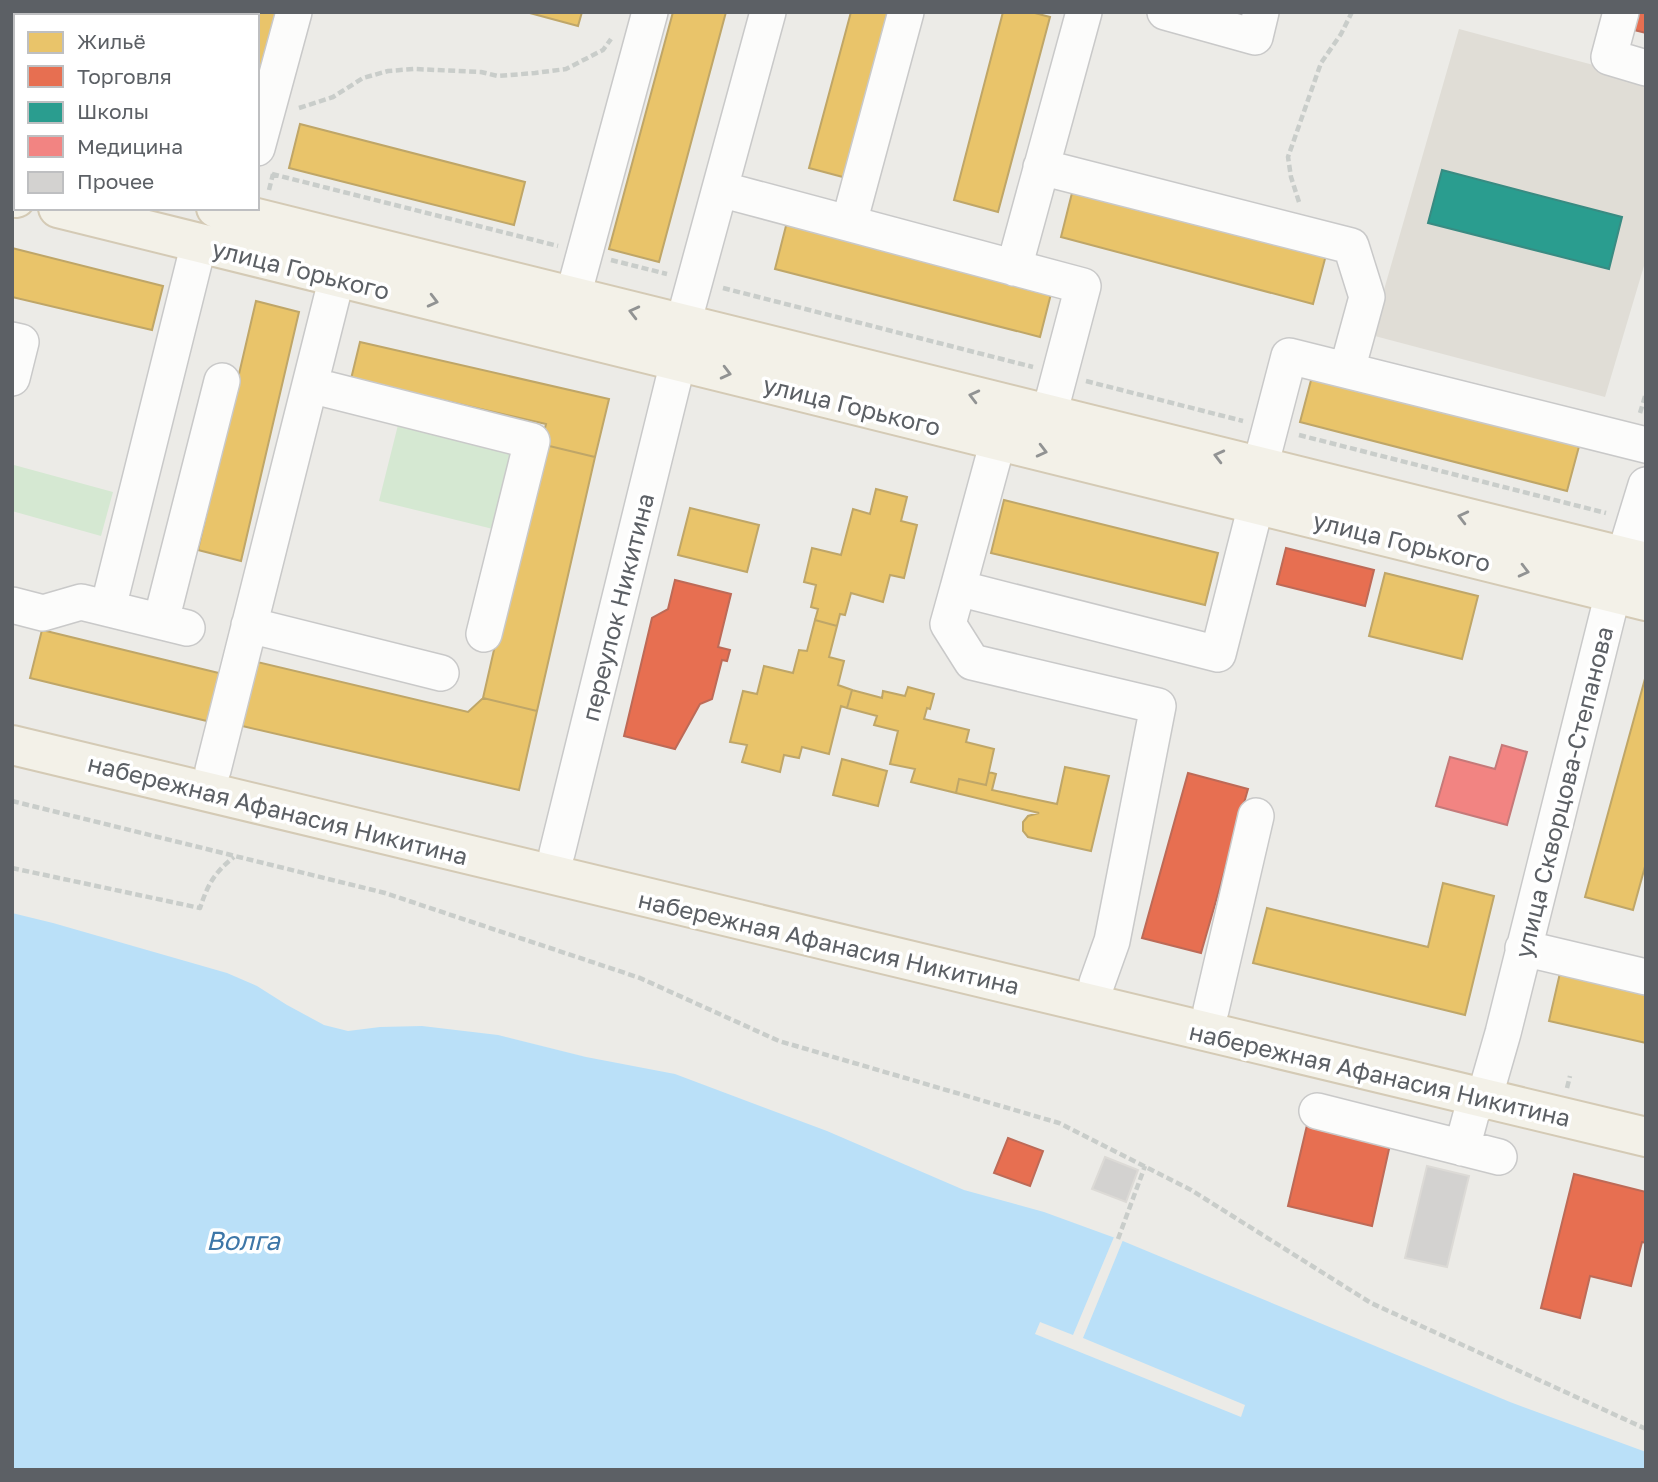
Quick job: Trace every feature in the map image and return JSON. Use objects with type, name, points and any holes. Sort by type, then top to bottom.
[{"type":"main road","name":"улица Горького","points":[[74,210],[130,217],[199,243],[1629,597]]},
{"type":"main road","name":"улица Горького","points":[[232,210],[1635,560]]},
{"type":"main road","name":"набережная Афанасия Никитина","points":[[12,722],[1211,1010],[1487,1088],[1646,1137]]},
{"type":"main road","name":"набережная Афанасия Никитина","points":[[12,745],[1487,1088],[1646,1113]]},
{"type":"street","points":[[263,146],[294,12]]},
{"type":"street","points":[[573,296],[650,12]]},
{"type":"street","points":[[683,324],[768,12]]},
{"type":"street","points":[[849,223],[906,12]]},
{"type":"street","points":[[1014,268],[1084,12]]},
{"type":"street","points":[[1165,12],[1255,37],[1261,12]]},
{"type":"street","points":[[1621,12],[1609,57],[1646,68]]},
{"type":"street","points":[[1041,167],[1351,246],[1367,297],[1347,370]]},
{"type":"street","points":[[720,189],[1083,286],[1049,415]]},
{"type":"street","points":[[108,608],[199,243]]},
{"type":"street","points":[[213,770],[337,277]]},
{"type":"street","points":[[12,340],[21,342],[12,378]]},
{"type":"street","points":[[1260,467],[1289,356],[1646,445]]},
{"type":"street","name":"переулок Никитина","points":[[557,853],[678,362]]},
{"type":"street","points":[[12,605],[43,613],[81,602],[174,624],[222,381]]},
{"type":"street","points":[[310,385],[532,441],[484,634]]},
{"type":"street","points":[[998,441],[948,624],[972,662],[1158,706],[1112,941],[1097,983]]},
{"type":"street","name":"улица Скворцова-Степанова","points":[[1462,1148],[1472,1111],[1487,1088],[1523,948],[1629,597],[1646,485]]},
{"type":"street","points":[[958,588],[1218,654],[1256,505]]},
{"type":"street","points":[[250,625],[441,673]]},
{"type":"street","points":[[1211,1010],[1256,816]]},
{"type":"street","points":[[1523,948],[1646,977]]},
{"type":"street","points":[[1317,1111],[1499,1157]]},
{"type":"path","points":[[1307,234],[1288,157],[1321,63],[1352,12]]},
{"type":"path","points":[[263,146],[363,78],[387,71],[414,69],[481,72],[498,76],[566,69],[603,50],[615,33]]},
{"type":"path","points":[[263,146],[584,253],[1611,514]]},
{"type":"path","points":[[12,801],[385,893],[627,974],[779,1041],[1059,1123],[1191,1190],[1371,1303],[1646,1429]]},
{"type":"path","points":[[12,868],[200,908],[207,887],[217,871],[235,856]]},
{"type":"path","points":[[1118,1238],[1145,1166]]},
{"type":"shaded area","points":[[12,12],[124,12],[14,14],[12,54]]},
{"type":"shaded area","points":[[1459,29],[1646,79],[1646,259],[1605,397],[1371,335]]},
{"type":"green space","points":[[398,425],[512,453],[493,529],[379,501]]},
{"type":"green space","points":[[14,465],[113,492],[101,536],[12,511]]},
{"type":"water","name":"Волга","points":[[12,913],[227,973],[257,986],[324,1025],[348,1031],[422,1026],[498,1035],[586,1057],[675,1074],[827,1131],[964,1190],[1044,1212],[1118,1239],[1510,1402],[1646,1452],[1646,1470],[12,1470]]},
{"type":"pier","points":[[1114,1237],[1123,1240],[1083,1338],[1245,1405],[1241,1417],[1035,1334],[1040,1322],[1073,1335]]},
{"type":"building: Жильё","points":[[278,12],[259,85],[259,14],[230,14]]},
{"type":"building: Жильё","points":[[526,12],[582,12],[578,26]]},
{"type":"building: Жильё","points":[[673,12],[726,12],[659,262],[609,249]]},
{"type":"building: Жильё","points":[[851,12],[899,12],[854,180],[809,168]]},
{"type":"building: Жильё","points":[[1003,12],[1031,12],[1050,17],[998,212],[954,200]]},
{"type":"building: Жильё","points":[[300,124],[525,182],[514,225],[289,168]]},
{"type":"building: Жильё","points":[[1073,189],[1326,255],[1313,304],[1061,237]]},
{"type":"building: Жильё","points":[[788,218],[1053,286],[1040,337],[775,269]]},
{"type":"building: Жильё","points":[[12,248],[163,286],[152,330],[12,297]]},
{"type":"building: Жильё","points":[[256,301],[299,312],[241,561],[198,550]]},
{"type":"building: Жильё","points":[[360,342],[609,399],[595,457],[541,444],[546,424],[351,379]]},
{"type":"building: Жильё","points":[[1314,369],[1581,439],[1567,491],[1300,422]]},
{"type":"building: Жильё","points":[[541,444],[595,457],[537,711],[483,698]]},
{"type":"building: Жильё","points":[[876,489],[907,497],[901,521],[917,525],[904,578],[890,575],[883,602],[851,593],[845,615],[840,614],[837,626],[815,620],[818,609],[811,607],[816,585],[804,582],[812,548],[841,555],[853,509],[870,514]]},
{"type":"building: Жильё","points":[[1004,500],[1218,553],[1205,605],[991,553]]},
{"type":"building: Жильё","points":[[690,508],[759,525],[747,572],[678,555]]},
{"type":"building: Жильё","points":[[1385,573],[1478,596],[1462,659],[1369,636]]},
{"type":"building: Жильё","points":[[815,620],[837,626],[829,657],[844,661],[838,685],[852,690],[847,708],[841,706],[829,754],[802,747],[799,758],[784,755],[780,772],[742,762],[747,745],[730,742],[743,691],[757,694],[764,666],[793,673],[799,650],[807,651]]},
{"type":"building: Жильё","points":[[42,630],[227,675],[215,723],[30,678]]},
{"type":"building: Жильё","points":[[253,661],[468,712],[483,698],[537,711],[519,790],[238,725]]},
{"type":"building: Жильё","points":[[1646,675],[1646,863],[1633,910],[1585,897]]},
{"type":"building: Жильё","points":[[908,687],[934,694],[924,719],[969,730],[966,742],[994,749],[986,785],[959,779],[956,793],[911,782],[915,769],[890,764],[898,731],[874,725],[877,716],[847,708],[852,690],[882,698],[883,691],[905,696]]},
{"type":"building: Жильё","points":[[842,759],[887,771],[878,806],[833,795]]},
{"type":"building: Жильё","points":[[1065,767],[1109,776],[1091,851],[1028,837],[1023,831],[1023,822],[1028,816],[1039,813],[956,793],[959,779],[986,785],[989,772],[996,774],[992,790],[1057,804]]},
{"type":"building: Жильё","points":[[1443,883],[1494,896],[1465,1015],[1253,963],[1267,908],[1428,947]]},
{"type":"building: Жильё","points":[[1560,973],[1646,992],[1646,1043],[1549,1021]]},
{"type":"building: Торговля","points":[[1630,12],[1646,12],[1646,33],[1626,28]]},
{"type":"building: Торговля","points":[[1286,548],[1374,570],[1365,606],[1277,584]]},
{"type":"building: Торговля","points":[[675,580],[731,594],[718,647],[730,650],[727,661],[722,660],[712,699],[700,704],[675,749],[624,736],[652,618],[668,609]]},
{"type":"building: Торговля","points":[[1188,773],[1248,789],[1201,953],[1142,938]]},
{"type":"building: Торговля","points":[[1308,1121],[1391,1140],[1372,1226],[1288,1206]]},
{"type":"building: Торговля","points":[[1008,1138],[1043,1151],[1030,1186],[994,1173]]},
{"type":"building: Торговля","points":[[1574,1174],[1646,1192],[1646,1243],[1642,1242],[1631,1286],[1590,1276],[1580,1318],[1541,1308]]},
{"type":"building: Школы","points":[[1442,170],[1622,217],[1609,269],[1428,223]]},
{"type":"building: Медицина","points":[[1502,745],[1527,752],[1507,825],[1436,806],[1450,757],[1495,769]]},
{"type":"building: Прочее","points":[[1105,1157],[1138,1170],[1126,1202],[1092,1189]]},
{"type":"building: Прочее","points":[[1427,1166],[1469,1176],[1447,1267],[1405,1258]]}]
